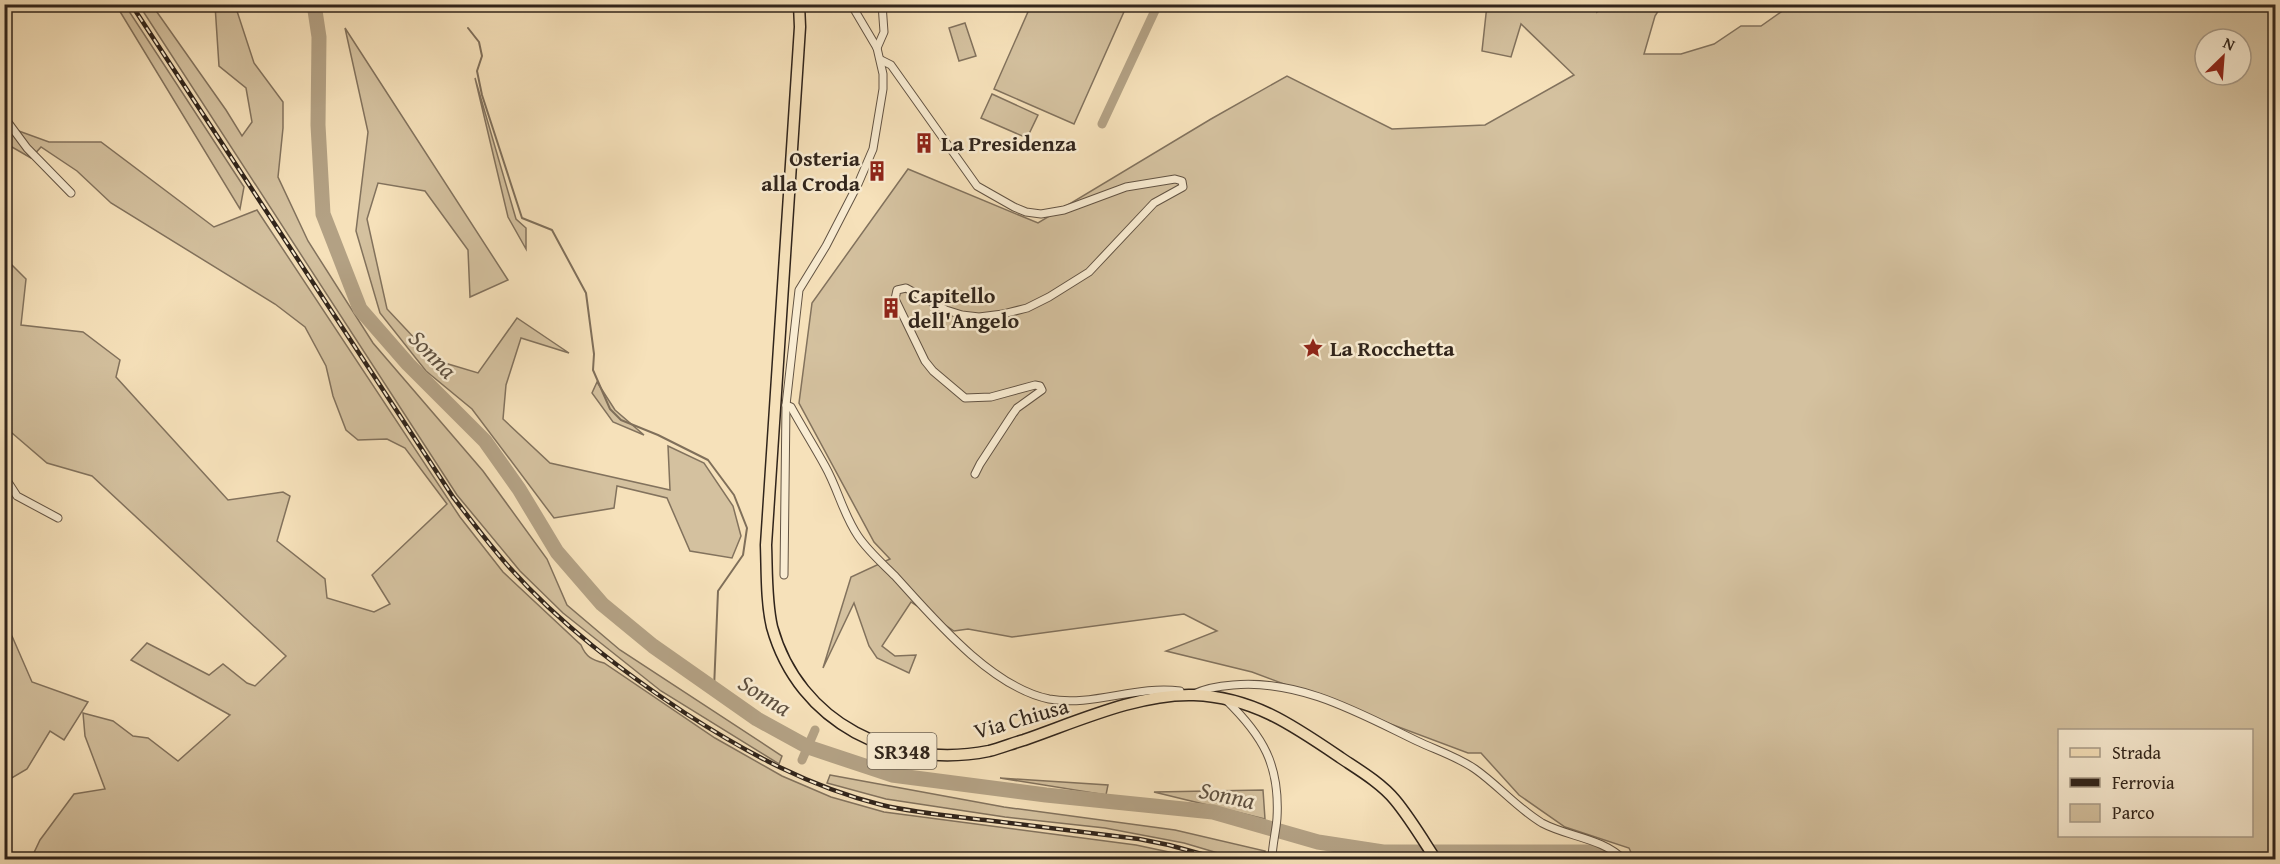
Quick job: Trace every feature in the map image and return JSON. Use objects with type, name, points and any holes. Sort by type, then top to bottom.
[{"type":"main road","name":"Via Chiusa","points":[[799,4],[800,27],[766,545],[772,626],[790,668],[810,696],[840,724],[867,738],[901,751],[950,756],[991,750],[1126,705],[1169,696],[1193,695],[1224,698],[1255,706],[1295,726],[1364,773],[1394,799],[1436,860]]},
{"type":"street","points":[[784,575],[786,405],[799,290],[832,236],[873,149],[883,88],[881,60],[877,48],[851,4]]},
{"type":"street","points":[[877,48],[884,32],[882,4]]},
{"type":"street","points":[[881,60],[891,65],[977,186],[1020,210],[1041,214],[1064,210],[1126,188],[1175,179],[1182,181],[1183,187],[1154,203],[1089,272],[1028,308],[980,317],[962,315],[946,310],[906,288],[897,290],[895,299],[925,361],[933,371],[965,398],[992,397],[1035,385],[1040,386],[1042,390],[1017,408],[975,474]]},
{"type":"street","points":[[4,117],[27,148],[71,193]]},
{"type":"street","points":[[786,405],[791,407],[813,449],[825,466],[843,510],[858,537],[919,604],[977,659],[1007,682],[1046,698],[1065,702],[1155,690],[1178,691],[1193,695],[1203,690],[1250,684],[1278,686],[1318,696],[1348,707],[1473,768],[1541,822],[1603,845],[1617,852],[1624,860]]},
{"type":"street","points":[[4,476],[17,496],[58,518]]},
{"type":"street","points":[[1224,698],[1245,719],[1265,746],[1273,772],[1277,798],[1277,820],[1272,860]]},
{"type":"green space","points":[[116,5],[125,5],[244,187],[240,209]]},
{"type":"green space","points":[[139,5],[152,5],[242,136],[252,122],[246,88],[219,66],[215,5],[235,5],[254,63],[283,102],[278,177],[308,241],[373,343],[483,471],[547,559],[567,605],[620,650],[782,756],[779,764],[661,691],[563,613],[520,571],[457,495]]},
{"type":"green space","points":[[1031,5],[1127,5],[1074,124],[994,89]]},
{"type":"green space","points":[[1487,5],[1598,5],[1597,12],[1608,5],[1662,5],[1655,16],[1644,54],[1681,54],[1714,44],[1741,26],[1761,26],[1791,5],[2275,5],[2275,859],[1634,859],[1629,848],[1565,827],[1519,795],[1481,753],[1468,753],[1252,672],[1166,651],[1217,631],[1184,614],[1012,637],[968,629],[954,631],[911,602],[882,646],[895,656],[916,655],[909,673],[877,658],[869,646],[854,603],[823,668],[851,577],[890,559],[874,542],[799,403],[812,303],[908,169],[1038,223],[1287,76],[1392,129],[1485,125],[1574,75],[1521,24],[1511,57],[1482,51]]},
{"type":"green space","points":[[965,23],[976,56],[959,61],[949,28]]},
{"type":"green space","points":[[345,28],[508,280],[470,297],[468,250],[425,191],[378,183],[367,219],[387,309],[435,360],[478,373],[517,318],[569,353],[521,338],[506,385],[503,419],[550,463],[670,490],[668,446],[704,463],[733,506],[741,536],[732,558],[690,551],[667,498],[617,486],[614,508],[554,518],[472,409],[426,371],[380,313],[356,231],[368,132]]},
{"type":"green space","points":[[475,78],[516,219],[526,228],[526,249],[508,217]]},
{"type":"green space","points":[[992,94],[1038,115],[1027,138],[981,118]]},
{"type":"green space","points":[[5,126],[49,142],[101,142],[214,227],[257,210],[460,517],[503,572],[581,645],[590,657],[604,663],[715,738],[782,776],[831,797],[884,812],[1136,845],[1202,859],[31,859],[40,840],[74,794],[105,789],[85,736],[83,713],[113,721],[133,736],[148,738],[178,761],[230,715],[131,660],[147,643],[209,675],[223,664],[247,683],[255,686],[286,656],[92,476],[47,463],[5,427],[4,250],[9,262],[26,279],[21,325],[83,332],[120,360],[116,377],[228,500],[283,492],[290,496],[277,541],[325,579],[327,598],[374,612],[390,604],[372,575],[447,504],[405,448],[387,439],[358,440],[346,430],[333,396],[326,366],[305,327],[275,304],[111,203],[77,171],[41,147],[31,158],[5,143]]},
{"type":"green space","points":[[597,382],[615,410],[644,435],[613,422],[592,393]]},
{"type":"green space","points":[[5,634],[12,636],[32,682],[88,702],[64,740],[50,731],[27,769],[5,782]]},
{"type":"green space","points":[[830,775],[1004,807],[1175,830],[1265,851],[1263,859],[1238,859],[1184,843],[1105,828],[1005,817],[886,799],[827,783]]},
{"type":"green space","points":[[1000,778],[1108,785],[1106,795]]},
{"type":"green space","points":[[1263,790],[1265,819],[1154,792]]},
{"type":"waterway","name":"Sonna","points":[[314,4],[319,37],[318,125],[323,214],[360,309],[408,364],[485,441],[519,489],[557,552],[602,604],[653,646],[757,719],[808,747],[892,775],[1046,795],[1213,812],[1318,842],[1383,852],[1589,852],[1612,860]]},
{"type":"waterway","points":[[1102,124],[1158,4]]},
{"type":"waterway","points":[[468,28],[479,42],[482,56],[477,71],[482,95],[522,218],[552,230],[586,293],[594,354],[593,370],[610,409],[621,420],[658,435],[708,460],[734,495],[747,528],[743,555],[718,591],[714,689]]},
{"type":"waterway","name":"Sonna","points":[[802,760],[815,730]]},
{"type":"railway","points":[[131,4],[453,497],[495,551],[530,589],[571,628],[615,664],[685,713],[732,742],[804,779],[855,798],[921,812],[1139,839],[1223,860]]},
{"type":"place","name":"La Presidenza","points":[[924,143]]},
{"type":"place","name":"Osteria alla Croda","points":[[877,171]]},
{"type":"place","name":"Capitello dell'Angelo","points":[[891,308]]},
{"type":"place","name":"La Rocchetta","points":[[1313,348]]}]
